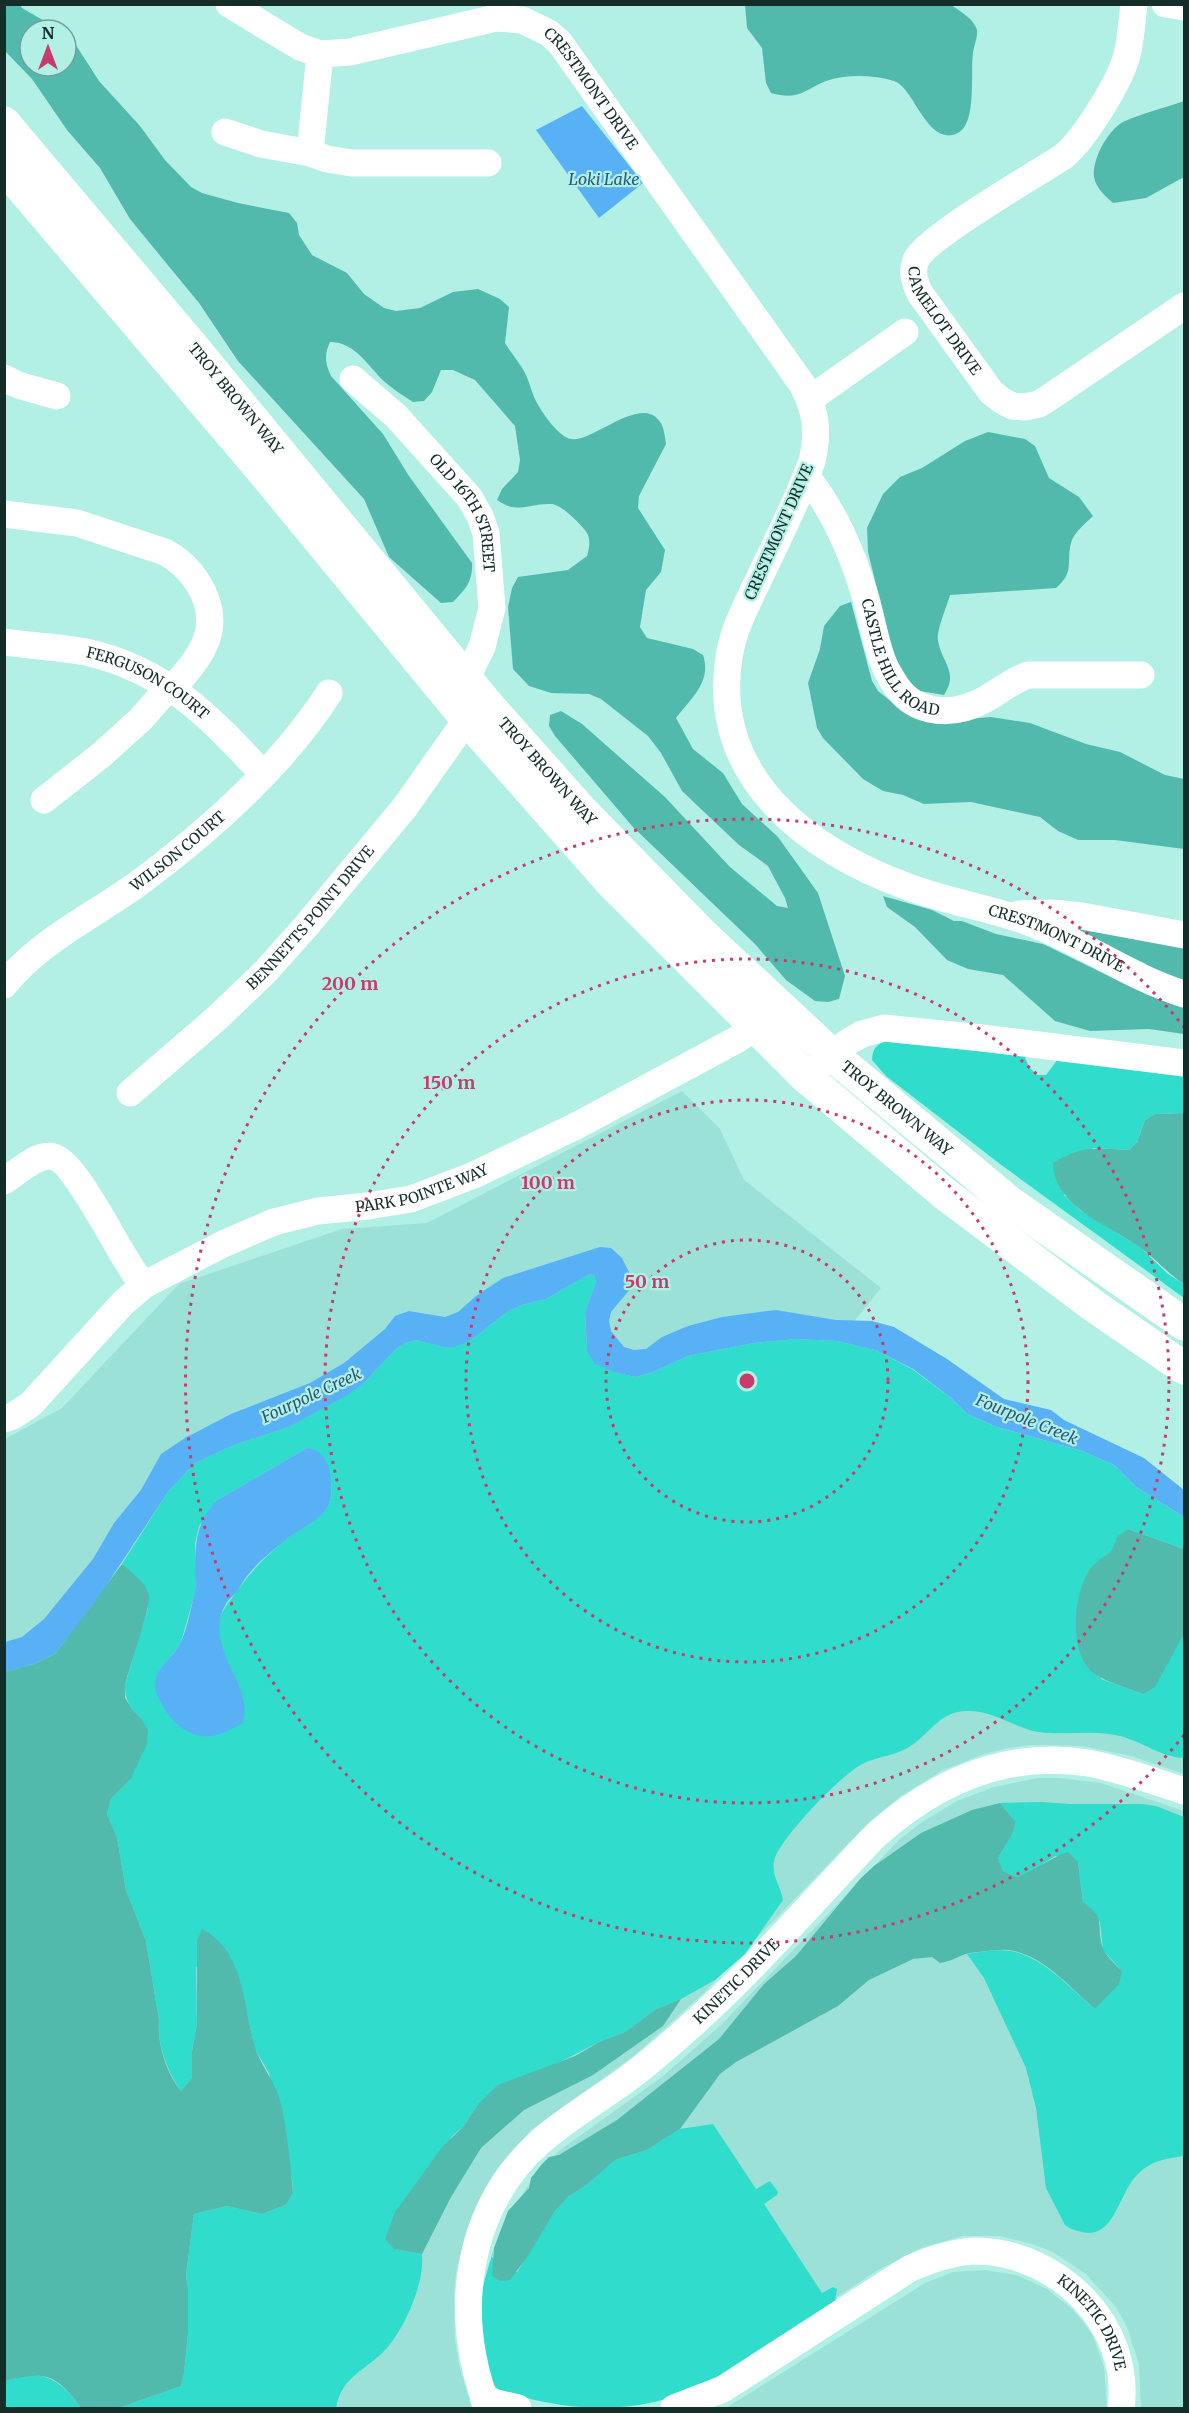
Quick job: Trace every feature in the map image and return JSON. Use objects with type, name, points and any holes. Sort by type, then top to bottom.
[{"type":"main road","name":"TROY BROWN WAY","points":[[4,123],[466,679],[581,810],[702,934],[768,1018],[806,1077],[945,1194],[1095,1306],[1185,1368]]},
{"type":"main road","name":"TROY BROWN WAY","points":[[4,167],[256,463],[467,720],[612,883],[768,1018],[831,1054],[1009,1202],[1185,1324]]},
{"type":"street","name":"CRESTMONT DRIVE","points":[[230,4],[300,47],[320,54],[350,52],[496,18],[522,20],[549,33],[568,53],[802,384],[810,399],[816,421],[816,435],[806,476],[745,608],[732,642],[729,658],[727,695],[729,718],[739,754],[760,788],[804,832],[849,860],[910,888],[1009,915],[1066,939],[1140,978],[1185,994]]},
{"type":"street","name":"CAMELOT DRIVE","points":[[1134,4],[1128,49],[1122,71],[1089,129],[1076,146],[937,238],[916,258],[913,269],[914,279],[919,292],[991,392],[1012,406],[1025,407],[1039,404],[1185,306]]},
{"type":"street","points":[[1165,4],[1185,7]]},
{"type":"street","points":[[310,153],[320,54]]},
{"type":"street","points":[[225,132],[261,144],[352,163],[488,163]]},
{"type":"street","points":[[810,399],[905,332]]},
{"type":"street","points":[[4,378],[18,385],[57,396]]},
{"type":"street","name":"OLD 16TH STREET","points":[[353,379],[396,416],[469,497],[480,516],[486,532],[492,608],[482,647],[466,679]]},
{"type":"street","name":"CASTLE HILL ROAD","points":[[806,476],[828,505],[840,531],[865,596],[883,664],[900,692],[911,702],[927,709],[944,711],[963,709],[979,704],[1017,679],[1028,675],[1141,675]]},
{"type":"street","points":[[4,514],[77,523],[165,552],[186,566],[205,595],[210,608],[211,622],[208,637],[201,652],[171,688],[100,756],[44,800]]},
{"type":"street","name":"FERGUSON COURT","points":[[4,642],[89,653],[132,668],[171,688],[214,722],[263,774]]},
{"type":"street","name":"WILSON COURT","points":[[4,985],[36,952],[152,873],[232,805],[305,728],[329,693]]},
{"type":"street","name":"BENNETTS POINT DRIVE","points":[[130,1093],[217,1018],[266,971],[307,926],[405,807],[467,720]]},
{"type":"street","points":[[1009,915],[1052,913],[1082,916],[1185,935]]},
{"type":"street","name":"PARK POINTE WAY","points":[[4,1419],[31,1404],[88,1339],[144,1285],[223,1244],[274,1222],[318,1211],[368,1206],[411,1198],[474,1176],[576,1126],[738,1039],[768,1018]]},
{"type":"street","points":[[806,1077],[831,1054],[862,1034],[884,1028],[1185,1064]]},
{"type":"street","points":[[4,1181],[39,1158],[54,1156],[61,1160],[77,1179],[133,1272],[144,1285]]},
{"type":"street","name":"KINETIC DRIVE","points":[[518,2409],[486,2404],[471,2349],[467,2300],[476,2246],[487,2216],[502,2188],[540,2142],[640,2069],[713,2005],[875,1836],[899,1815],[951,1782],[984,1770],[1029,1761],[1057,1760],[1088,1763],[1119,1770],[1185,1791]]},
{"type":"street","name":"KINETIC DRIVE","points":[[674,2409],[723,2389],[909,2269],[932,2259],[956,2253],[981,2251],[1005,2254],[1030,2261],[1052,2272],[1089,2303],[1104,2324],[1115,2349],[1121,2378],[1121,2409]]},
{"type":"shaded area","points":[[4,5],[20,5],[39,18],[18,18],[18,64],[5,51]]},
{"type":"shaded area","points":[[745,5],[951,5],[970,19],[977,30],[972,62],[972,98],[968,121],[956,134],[946,135],[936,131],[928,124],[901,85],[878,77],[851,76],[834,79],[788,96],[771,93],[766,83],[762,48],[747,28]]},
{"type":"shaded area","points":[[78,48],[99,81],[140,126],[165,160],[191,187],[202,193],[238,203],[289,213],[297,223],[299,235],[312,255],[347,273],[364,294],[384,308],[396,311],[420,308],[453,292],[478,289],[500,299],[509,307],[505,343],[525,373],[535,400],[543,413],[566,437],[580,438],[641,413],[652,415],[660,422],[666,444],[639,496],[638,508],[665,550],[661,572],[646,590],[640,627],[647,638],[693,649],[703,655],[705,673],[702,682],[676,718],[693,749],[723,773],[742,804],[778,837],[818,893],[845,976],[839,999],[828,1002],[815,1001],[786,980],[755,944],[633,827],[555,736],[549,726],[550,715],[561,711],[582,724],[665,797],[730,867],[777,906],[788,908],[768,866],[739,845],[682,791],[661,753],[648,736],[601,699],[589,694],[551,693],[529,686],[513,669],[508,607],[512,588],[518,577],[568,570],[587,556],[589,542],[587,533],[580,525],[555,505],[543,504],[518,508],[497,500],[502,489],[518,472],[520,460],[515,426],[475,380],[453,370],[441,370],[432,392],[424,401],[413,402],[386,383],[361,356],[347,346],[330,342],[327,351],[327,367],[331,376],[383,434],[409,476],[472,563],[470,581],[465,589],[453,602],[441,603],[389,557],[364,499],[238,361],[199,303],[130,219],[100,168],[67,130],[32,79],[78,78]]},
{"type":"shaded area","points":[[1184,101],[1184,177],[1146,198],[1113,203],[1104,195],[1094,177],[1098,154],[1107,138],[1123,122]]},
{"type":"shaded area","points":[[988,432],[1025,439],[1035,446],[1049,478],[1079,497],[1093,516],[1072,539],[1068,572],[1056,588],[950,595],[938,637],[950,674],[948,687],[944,695],[920,691],[911,684],[893,654],[868,552],[867,528],[883,494],[900,477],[922,468],[965,441]]},
{"type":"shaded area","points":[[851,602],[872,681],[878,691],[897,706],[943,721],[991,717],[1030,723],[1086,744],[1120,752],[1165,775],[1184,779],[1184,849],[1115,840],[1078,840],[1058,831],[1040,817],[971,802],[924,804],[903,795],[883,791],[863,779],[823,738],[817,728],[808,683],[820,649],[824,626],[840,606]]},
{"type":"shaded area","points":[[883,896],[932,910],[954,921],[962,921],[996,934],[1043,944],[1148,995],[1184,1006],[1184,1034],[1149,1029],[1090,1031],[1055,1021],[1003,975],[968,969],[947,960],[915,927],[887,907]]},
{"type":"shaded area","points":[[1072,920],[1184,948],[1184,982],[1064,930]]},
{"type":"shaded area","points":[[889,1040],[1024,1055],[1029,1067],[1037,1075],[1046,1075],[1058,1059],[1184,1072],[1184,1113],[1155,1114],[1145,1120],[1137,1142],[1129,1150],[1093,1148],[1064,1195],[1081,1211],[1140,1247],[1168,1274],[1184,1284],[1184,1298],[1000,1164],[886,1076],[872,1060],[876,1047]]},
{"type":"shaded area","points":[[682,1091],[720,1129],[744,1180],[881,1288],[848,1329],[1184,1620],[1184,1774],[1131,1756],[1082,1746],[1032,1745],[1009,1748],[984,1754],[943,1770],[901,1796],[869,1822],[702,1995],[635,2055],[531,2130],[497,2169],[466,2232],[456,2273],[455,2340],[459,2365],[472,2408],[5,2408],[5,1439],[62,1408],[179,1284],[342,1229],[427,1223]]},
{"type":"shaded area","points":[[1184,1113],[1184,1284],[1138,1246],[1098,1222],[1073,1203],[1063,1192],[1056,1179],[1053,1163],[1081,1150],[1129,1150],[1137,1142],[1145,1120],[1155,1114]]},
{"type":"shaded area","points":[[590,1274],[594,1276],[596,1282],[585,1312],[587,1351],[617,1373],[636,1377],[688,1356],[754,1343],[796,1339],[837,1341],[875,1350],[912,1369],[951,1398],[967,1414],[997,1427],[1082,1451],[1114,1465],[1136,1487],[1184,1517],[1184,1549],[1128,1529],[1113,1550],[1092,1567],[1101,1679],[1143,1694],[1167,1663],[1184,1634],[1184,1758],[1168,1755],[1120,1736],[1100,1733],[1039,1732],[987,1714],[969,1711],[951,1714],[944,1718],[906,1749],[874,1759],[852,1770],[798,1824],[778,1851],[773,1866],[783,1900],[745,1954],[715,1980],[681,1999],[656,2009],[625,2032],[599,2042],[478,2104],[463,2127],[452,2136],[395,2249],[422,2254],[417,2291],[407,2317],[386,2349],[349,2381],[339,2397],[336,2408],[119,2408],[181,2386],[188,2333],[186,2275],[194,2214],[227,2206],[262,2214],[286,2205],[293,2193],[269,2073],[255,2049],[240,1981],[196,1967],[197,2023],[192,2051],[192,2078],[181,2091],[171,2075],[161,2048],[159,2020],[146,1941],[126,1890],[117,1837],[107,1814],[111,1799],[130,1780],[141,1718],[129,1704],[125,1685],[148,1608],[142,1583],[122,1564],[168,1492],[195,1463],[234,1445],[289,1427],[364,1383],[396,1349],[405,1343],[416,1340],[442,1347],[470,1341],[507,1312],[522,1305],[546,1299]],"holes":[[[307,1448],[321,1455],[329,1472],[331,1492],[327,1508],[319,1517],[288,1538],[261,1562],[222,1612],[219,1621],[220,1642],[242,1693],[244,1703],[162,1667],[180,1645],[195,1593],[195,1544],[199,1526],[219,1499]]]},
{"type":"shaded area","points":[[1128,1529],[1184,1549],[1184,1634],[1155,1687],[1143,1694],[1092,1672],[1084,1663],[1076,1636],[1077,1606],[1085,1578],[1095,1563],[1112,1549],[1117,1537]]},
{"type":"shaded area","points":[[122,1564],[142,1582],[149,1595],[143,1625],[125,1685],[125,1698],[148,1730],[147,1744],[130,1780],[111,1799],[107,1814],[117,1837],[126,1890],[146,1941],[159,2020],[159,2038],[164,2057],[171,2076],[181,2091],[192,2078],[192,2051],[197,2023],[197,1941],[202,1929],[227,1951],[235,1965],[255,2047],[282,2107],[293,2193],[286,2205],[262,2214],[227,2206],[194,2214],[186,2275],[188,2333],[181,2386],[119,2408],[81,2408],[64,2388],[49,2378],[31,2376],[5,2381],[4,1672],[34,1664],[55,1654]]},
{"type":"shaded area","points":[[1037,1778],[1101,1783],[1184,1811],[1184,2408],[1141,2408],[1139,2364],[1127,2327],[1116,2307],[1086,2274],[1053,2252],[1032,2244],[1000,2236],[963,2236],[921,2248],[878,2270],[741,2361],[511,2212],[533,2178],[560,2150],[662,2077],[721,2025],[900,1839],[922,1822],[957,1801],[994,1787]]},
{"type":"shaded area","points":[[1000,1803],[1142,1804],[1156,1806],[1184,1817],[1184,2156],[1160,2161],[1143,2169],[1131,2182],[1109,2222],[1102,2229],[1093,2233],[1082,2232],[1065,2225],[1046,2188],[1036,2108],[1026,2068],[984,1978],[967,1954],[1000,1950],[1022,1954],[1045,1966],[1095,2009],[1122,1971],[1103,1950],[1100,1922],[1083,1902],[1078,1862],[1055,1856],[1030,1872],[1017,1877],[1003,1871],[998,1858],[1012,1835],[1016,1822]]},
{"type":"shaded area","points":[[1000,1803],[1016,1822],[1012,1835],[998,1858],[1003,1871],[1017,1877],[1068,1852],[1078,1862],[1083,1902],[1096,1913],[1104,1951],[1122,1971],[1119,1984],[1095,2009],[1055,1973],[1021,1953],[994,1950],[970,1953],[940,1963],[932,1957],[913,1959],[869,1980],[838,2006],[736,2062],[720,2074],[680,2129],[647,2150],[615,2160],[585,2186],[569,2196],[555,2211],[528,2256],[510,2280],[500,2281],[492,2276],[494,2248],[508,2211],[529,2188],[531,2178],[549,2157],[559,2155],[617,2120],[719,2039],[764,1984],[796,1956],[860,1879],[874,1866],[921,1833],[972,1810]]},
{"type":"shaded area","points":[[681,1999],[663,2026],[593,2075],[524,2110],[481,2148],[451,2197],[422,2254],[394,2249],[385,2239],[395,2212],[443,2146],[463,2127],[478,2104],[498,2085],[575,2056],[599,2042],[625,2032],[656,2009]]},
{"type":"shaded area","points":[[713,2124],[756,2189],[770,2181],[778,2192],[764,2204],[822,2293],[833,2287],[837,2289],[835,2302],[738,2366],[696,2387],[657,2401],[618,2407],[580,2407],[541,2401],[503,2392],[497,2388],[489,2373],[481,2317],[482,2291],[494,2248],[492,2257],[517,2272],[555,2211],[569,2196],[585,2186],[607,2165],[615,2160],[647,2150],[680,2129]]},
{"type":"shaded area","points":[[985,2270],[1016,2275],[1047,2289],[1081,2319],[1093,2336],[1104,2367],[1107,2408],[726,2408],[925,2283],[953,2272]]},
{"type":"shaded area","points":[[30,2375],[47,2378],[60,2385],[81,2408],[5,2408],[4,2381]]},
{"type":"water","name":"Loki Lake","points":[[582,106],[643,183],[599,218],[536,130]]},
{"type":"water","name":"Fourpole Creek","points":[[600,1247],[611,1248],[622,1258],[633,1280],[631,1288],[611,1312],[609,1321],[611,1331],[624,1347],[634,1350],[646,1349],[662,1337],[688,1326],[722,1317],[776,1310],[836,1320],[872,1321],[894,1327],[947,1359],[1004,1399],[1051,1410],[1064,1420],[1144,1458],[1184,1490],[1184,1517],[1136,1487],[1114,1465],[1082,1451],[997,1427],[967,1414],[951,1398],[913,1369],[875,1350],[837,1341],[796,1339],[754,1343],[688,1356],[636,1377],[617,1373],[595,1364],[587,1351],[585,1312],[596,1282],[594,1276],[590,1274],[546,1299],[522,1305],[507,1312],[470,1341],[454,1347],[442,1347],[416,1340],[405,1343],[396,1349],[364,1383],[347,1395],[289,1427],[234,1445],[195,1463],[168,1492],[100,1595],[55,1654],[34,1664],[5,1672],[5,1642],[22,1637],[44,1619],[93,1559],[114,1523],[141,1490],[161,1454],[185,1438],[231,1414],[310,1383],[344,1363],[385,1329],[395,1316],[409,1311],[445,1317],[458,1312],[476,1296],[503,1278]]},
{"type":"water","points":[[307,1448],[319,1452],[329,1467],[331,1489],[326,1510],[256,1566],[227,1602],[220,1619],[220,1635],[224,1651],[237,1680],[245,1709],[242,1724],[217,1735],[193,1734],[179,1726],[168,1715],[155,1689],[155,1682],[162,1667],[180,1644],[186,1627],[195,1593],[196,1552],[201,1524],[211,1507],[219,1499]]}]
